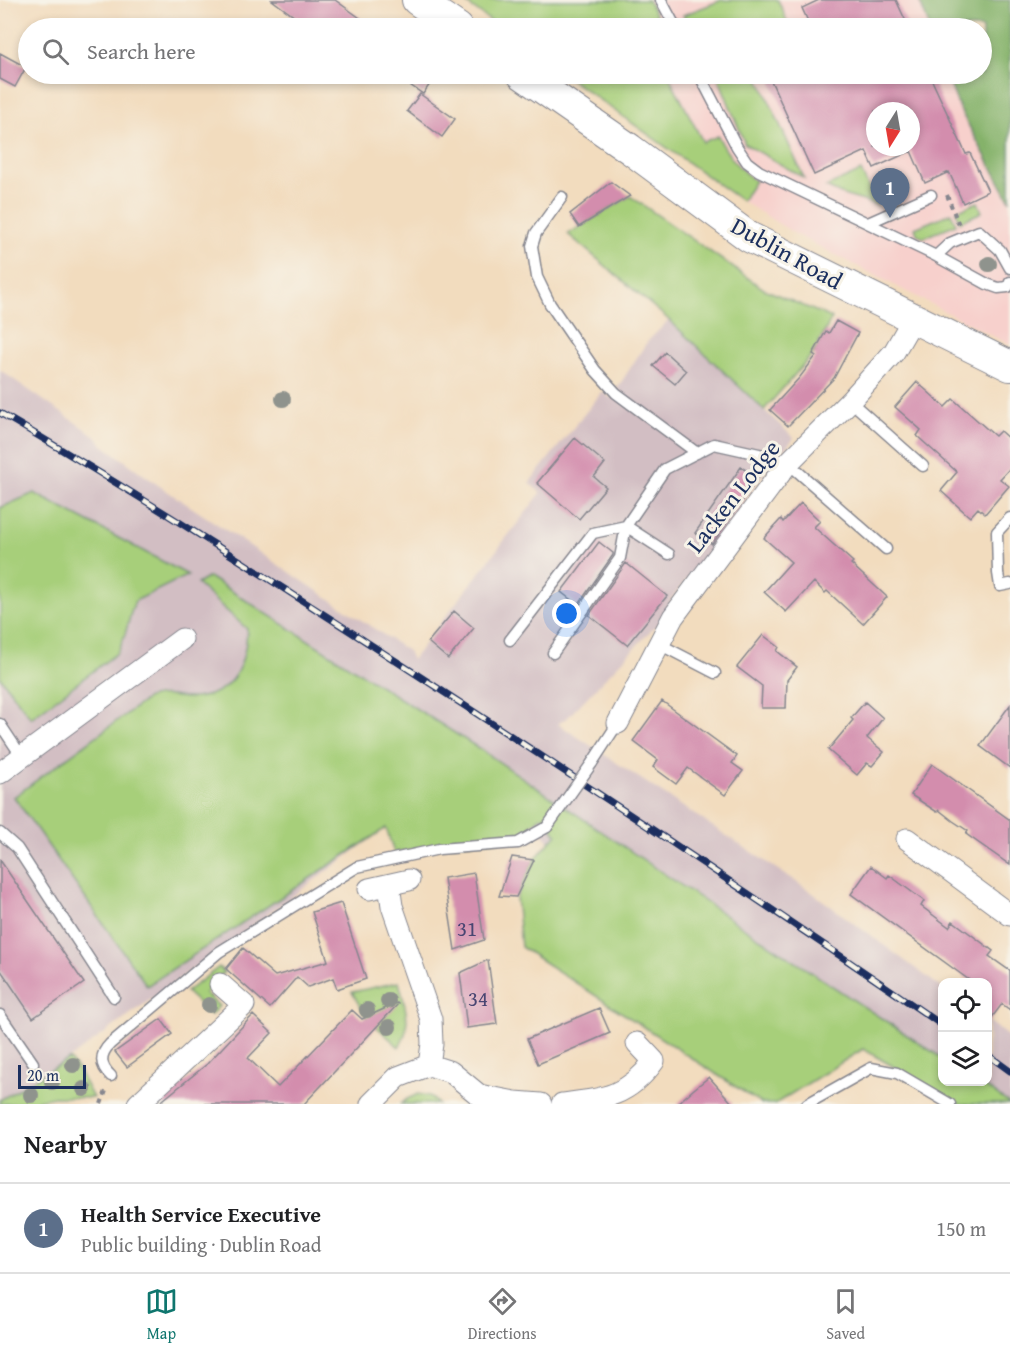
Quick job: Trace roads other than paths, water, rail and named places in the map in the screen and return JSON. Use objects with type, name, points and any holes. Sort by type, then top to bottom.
[{"type":"main road","points":[[417,0],[443,18]]},
{"type":"main road","name":"Dublin Road","points":[[536,84],[630,149],[749,237],[1010,366]]},
{"type":"street","name":"Lacken Lodge","points":[[618,723],[674,617],[788,463],[850,401],[894,352],[913,319]]},
{"type":"street","points":[[0,773],[182,639]]},
{"type":"street","points":[[907,839],[1010,915]]},
{"type":"street","points":[[389,885],[392,906],[431,1019],[432,1044],[429,1065]]},
{"type":"street","points":[[138,1104],[244,1005],[220,984]]},
{"type":"street","points":[[562,1104],[596,1100],[627,1089],[642,1078],[654,1061],[637,1043]]},
{"type":"street","points":[[370,1104],[398,1077],[429,1065],[451,1072],[477,1099],[541,1104]]},
{"type":"lane","points":[[661,0],[671,18]]},
{"type":"lane","points":[[704,84],[737,147],[747,162],[759,171],[936,256],[987,284],[998,288],[1008,287],[1010,282]]},
{"type":"lane","points":[[868,223],[931,195]]},
{"type":"lane","points":[[562,197],[536,233],[532,246],[537,277],[550,304],[595,370],[616,393],[697,453]]},
{"type":"lane","points":[[936,256],[950,243],[979,231],[1000,250],[1010,268]]},
{"type":"lane","points":[[850,401],[923,466]]},
{"type":"lane","points":[[553,652],[620,558],[626,526],[665,469],[714,444],[788,463],[886,549]]},
{"type":"lane","points":[[1010,518],[998,532],[1000,586],[1010,584]]},
{"type":"lane","points":[[510,640],[593,532],[626,526],[669,554]]},
{"type":"lane","points":[[659,644],[715,673]]},
{"type":"lane","points":[[111,1076],[104,1070],[102,1060],[103,1051],[110,1044],[219,952],[357,867],[439,849],[518,843],[547,827],[618,723]]},
{"type":"lane","points":[[0,724],[22,757]]},
{"type":"lane","points":[[0,834],[16,848],[114,998]]},
{"type":"lane","points":[[0,1015],[33,1063]]},
{"type":"lane","points":[[807,1104],[871,1068],[897,1073],[950,1104]]},
{"type":"railway","points":[[0,413],[261,574],[416,674],[938,1022]]},
{"type":"railway","points":[[992,1058],[1010,1071]]},
{"type":"place","name":"Health Service Executive","points":[[890,218]]}]
